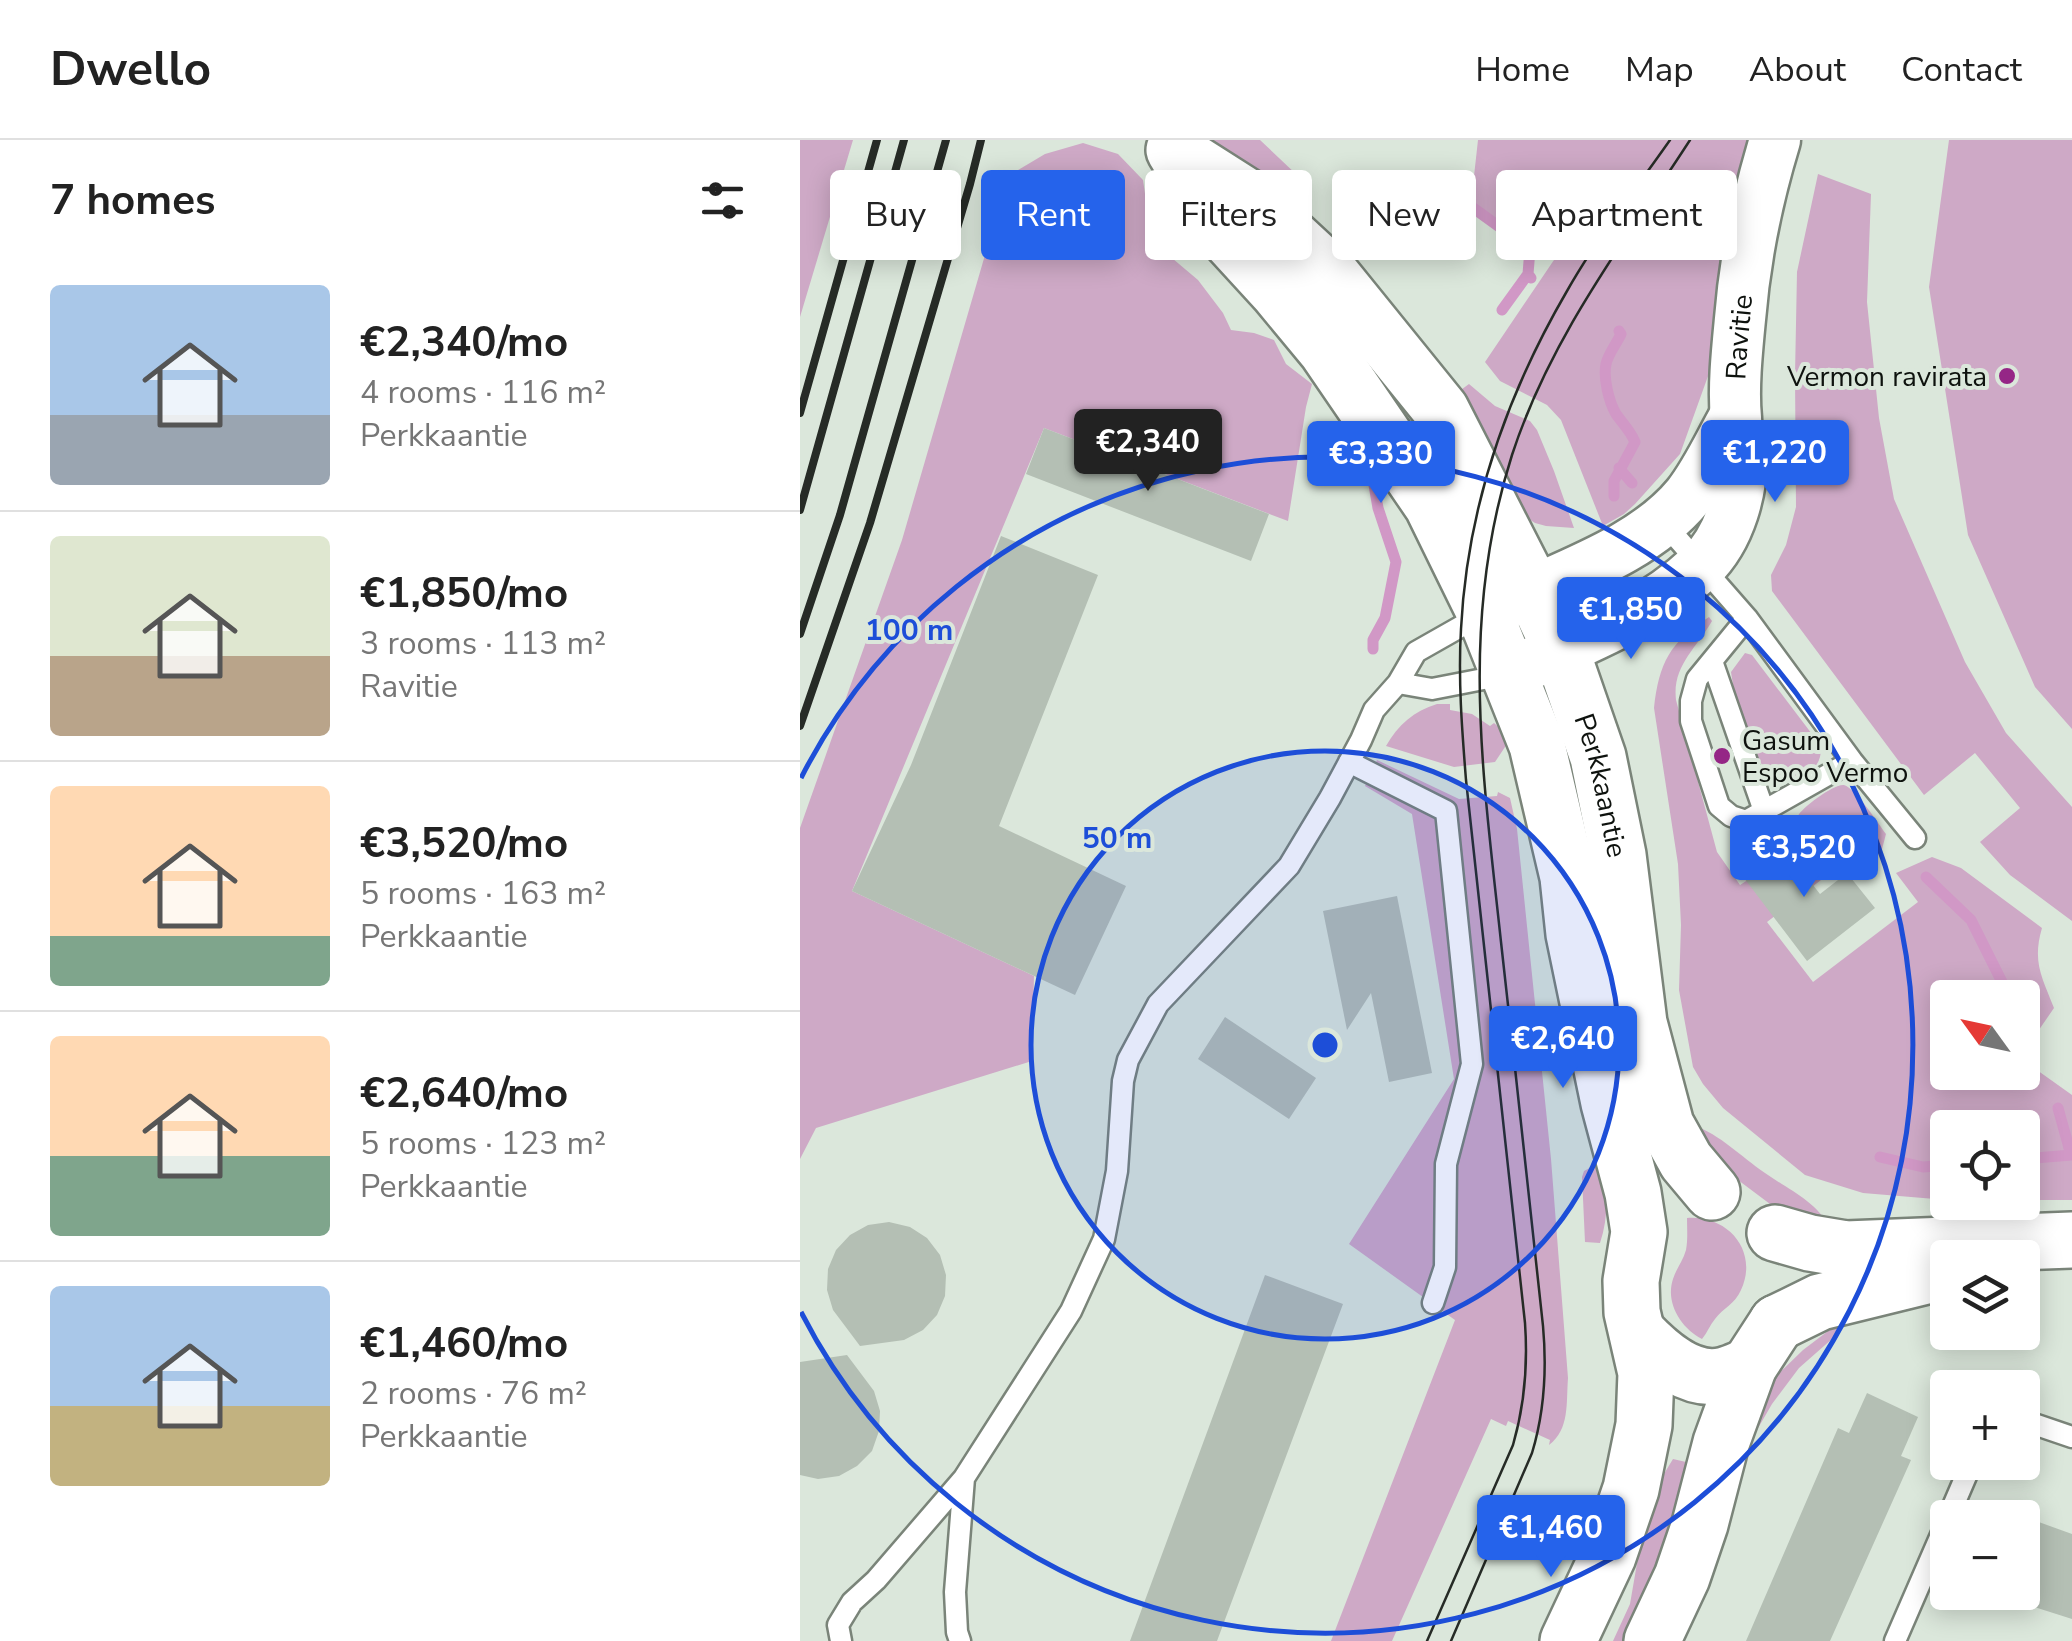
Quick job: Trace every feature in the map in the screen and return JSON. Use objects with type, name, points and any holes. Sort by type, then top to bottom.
[{"type":"main road","name":"Perkkaantie","points":[[1167,145],[1249,198],[1331,274],[1441,410],[1533,590],[1560,650],[1598,756],[1618,854],[1639,1023],[1666,1125],[1686,1162],[1712,1192]]},
{"type":"main road","name":"Perkkaantie","points":[[1167,145],[1224,232],[1326,350],[1432,505],[1484,613],[1537,745],[1548,785],[1568,877],[1574,934],[1639,1232]]},
{"type":"main road","points":[[1568,1641],[1608,1556],[1631,1489],[1644,1425],[1646,1374],[1632,1312],[1631,1281],[1639,1232],[1664,1206],[1689,1193],[1712,1192],[1763,1220],[1775,1234],[1780,1267],[1763,1344],[1721,1443],[1682,1577],[1652,1641]]},
{"type":"main road","points":[[1775,1234],[1846,1249],[2072,1240]]},
{"type":"main road","points":[[1638,1334],[1659,1354],[1695,1375],[1722,1376],[1820,1302],[1930,1276]]},
{"type":"main road","points":[[2040,1277],[2072,1278]]},
{"type":"street","name":"Ravitie","points":[[1508,674],[1622,622],[1664,596],[1702,566],[1723,539],[1740,486],[1741,449],[1736,416],[1746,255],[1758,194],[1775,140]]},
{"type":"street","name":"Ravitie","points":[[1484,613],[1630,545],[1664,522],[1690,493],[1736,416]]},
{"type":"lane","points":[[1664,522],[1747,618],[1852,761],[1915,838]]},
{"type":"lane","points":[[841,1641],[838,1625],[852,1602],[876,1580],[964,1478],[1071,1311],[1104,1239],[1118,1171],[1123,1081],[1128,1060],[1158,1004],[1288,866],[1350,762],[1374,710],[1398,683],[1416,652],[1484,613]]},
{"type":"lane","points":[[1747,618],[1697,680],[1691,701],[1691,721],[1720,806],[1730,816],[1746,820],[1852,761]]},
{"type":"lane","points":[[1712,662],[1764,811]]},
{"type":"lane","points":[[1398,683],[1432,689],[1508,674]]},
{"type":"lane","points":[[1350,762],[1446,811],[1472,1064],[1446,1164],[1444,1268],[1433,1304]]},
{"type":"lane","points":[[2040,1426],[2072,1437]]},
{"type":"lane","points":[[956,1638],[955,1592],[964,1478]]},
{"type":"lane","points":[[1894,1641],[1930,1559]]},
{"type":"shaded area","points":[[800,140],[853,140],[844,170],[830,170],[830,217],[800,317]]},
{"type":"shaded area","points":[[1208,140],[1260,140],[1292,170],[1252,170]]},
{"type":"shaded area","points":[[1478,140],[1750,140],[1737,194],[1737,170],[1496,170],[1496,219],[1476,206]]},
{"type":"shaded area","name":"Vermon ravirata","points":[[1949,140],[2072,140],[2072,729],[2035,687],[1968,535],[1929,287]]},
{"type":"shaded area","points":[[1083,143],[1118,154],[1143,180],[1145,260],[1174,260],[1198,280],[1231,330],[1274,340],[1286,364],[1312,384],[1288,521],[1044,428],[852,891],[1034,976],[1032,1061],[816,1128],[800,1159],[800,828],[902,540],[984,260],[1125,260],[1125,170],[1018,170],[1045,154]]},
{"type":"shaded area","points":[[1818,174],[1871,194],[1867,302],[1879,418],[1894,499],[1965,662],[2006,733],[2072,807],[2072,921],[2010,875],[1980,842],[2020,808],[1975,753],[1924,795],[1772,591],[1771,575],[1786,545],[1796,507],[1797,272]]},
{"type":"shaded area","points":[[1554,260],[1721,260],[1712,365],[1680,454],[1635,504],[1603,526],[1561,420],[1547,405],[1500,381],[1485,362]]},
{"type":"shaded area","points":[[1469,384],[1495,406],[1530,421],[1537,430],[1574,528],[1535,523],[1512,508],[1454,395]]},
{"type":"shaded area","points":[[1709,617],[1712,621],[1681,667],[1676,700],[1717,852],[1740,885],[1788,854],[1793,858],[1811,844],[1799,828],[1798,816],[1840,785],[1854,793],[1886,834],[1881,853],[1871,841],[1767,922],[1813,982],[1918,902],[1896,873],[1932,857],[1961,868],[2042,928],[2038,960],[2054,1008],[2040,1028],[2040,980],[1930,980],[1930,1090],[2040,1090],[2040,1072],[2072,1095],[2072,1200],[2040,1200],[2040,1110],[1930,1110],[1930,1199],[1863,1193],[1805,1175],[1723,1108],[1703,1084],[1693,1067],[1679,990],[1678,864],[1654,708],[1663,666],[1685,635]]},
{"type":"shaded area","points":[[1745,653],[1752,655],[1821,746],[1820,758],[1807,773],[1777,774],[1754,754],[1741,719],[1731,672]]},
{"type":"shaded area","points":[[1437,704],[1450,704],[1450,710],[1472,714],[1490,726],[1494,723],[1511,738],[1495,762],[1454,767],[1386,746],[1407,720]]},
{"type":"shaded area","points":[[1377,760],[1459,799],[1497,796],[1498,792],[1510,798],[1517,829],[1551,1159],[1568,1378],[1564,1423],[1549,1445],[1550,1440],[1508,1421],[1506,1426],[1491,1419],[1392,1641],[1331,1641],[1455,1320],[1349,1244],[1454,1079],[1412,814],[1365,786]]},
{"type":"shaded area","points":[[1693,1125],[1721,1140],[1801,1197],[1830,1228],[1778,1210],[1734,1177],[1709,1154]]},
{"type":"shaded area","points":[[1601,1162],[1606,1202],[1603,1233],[1600,1243],[1585,1242],[1582,1177],[1584,1171]]},
{"type":"shaded area","points":[[1687,1218],[1715,1222],[1727,1229],[1743,1249],[1746,1262],[1746,1276],[1738,1295],[1702,1339],[1681,1322],[1671,1297],[1673,1279],[1686,1250]]},
{"type":"shaded area","points":[[1840,1322],[1841,1331],[1799,1368],[1754,1435],[1740,1432],[1773,1379]]},
{"type":"shaded area","points":[[1673,1459],[1686,1462],[1670,1532],[1625,1641],[1613,1641],[1630,1604],[1653,1492]]},
{"type":"building","points":[[1044,428],[1269,514],[1251,561],[1026,474]]},
{"type":"building","points":[[1001,536],[1098,575],[999,826],[1126,886],[1075,995],[852,891],[911,765]]},
{"type":"building","points":[[1777,839],[1820,894],[1847,873],[1875,908],[1807,961],[1738,870]]},
{"type":"building","points":[[1397,896],[1432,1073],[1389,1082],[1371,993],[1347,1030],[1323,911]]},
{"type":"building","points":[[1225,1017],[1316,1078],[1289,1119],[1198,1059]]},
{"type":"building","points":[[889,1222],[910,1227],[927,1238],[940,1255],[946,1275],[945,1296],[937,1315],[923,1330],[904,1340],[860,1346],[833,1310],[827,1290],[828,1269],[836,1250],[850,1235],[868,1225]]},
{"type":"building","points":[[1265,1275],[1343,1304],[1217,1641],[1130,1641]]},
{"type":"building","points":[[847,1355],[874,1391],[880,1411],[872,1451],[839,1476],[818,1479],[800,1475],[800,1362]]},
{"type":"building","points":[[1867,1393],[1918,1417],[1901,1456],[1911,1460],[1830,1641],[1746,1641],[1838,1428],[1849,1433]]},
{"type":"building","points":[[2040,1522],[2072,1534],[2072,1619],[2040,1609]]},
{"type":"waterway","points":[[1476,210],[1530,249],[1531,278]]},
{"type":"waterway","points":[[1502,310],[1528,274]]},
{"type":"waterway","points":[[1614,496],[1614,481],[1635,442],[1613,409],[1606,383],[1606,364],[1619,331]]},
{"type":"waterway","points":[[1619,468],[1632,483]]},
{"type":"waterway","points":[[1373,649],[1373,640],[1385,618],[1396,562],[1374,485]]},
{"type":"waterway","points":[[1926,877],[1971,920],[2001,980]]},
{"type":"waterway","points":[[2058,1108],[2071,1155]]},
{"type":"waterway","points":[[2040,1158],[2072,1155]]},
{"type":"waterway","points":[[1880,1157],[1930,1166]]},
{"type":"tram line","points":[[1427,1641],[1513,1445],[1526,1370],[1525,1323],[1462,723],[1461,629],[1472,540],[1494,454],[1545,330],[1591,252],[1670,140]]},
{"type":"tram line","points":[[1451,1641],[1532,1453],[1545,1374],[1483,758],[1480,638],[1485,578],[1512,455],[1547,371],[1590,292],[1690,140]]},
{"type":"railway","points":[[800,413],[877,140]]},
{"type":"railway","points":[[800,510],[904,140]]},
{"type":"railway","points":[[800,634],[840,515],[946,140]]},
{"type":"railway","points":[[800,726],[870,523],[981,140]]},
{"type":"place","name":"Vermon ravirata","points":[[2007,376]]},
{"type":"place","name":"Gasum Espoo Vermo","points":[[1722,756]]}]
